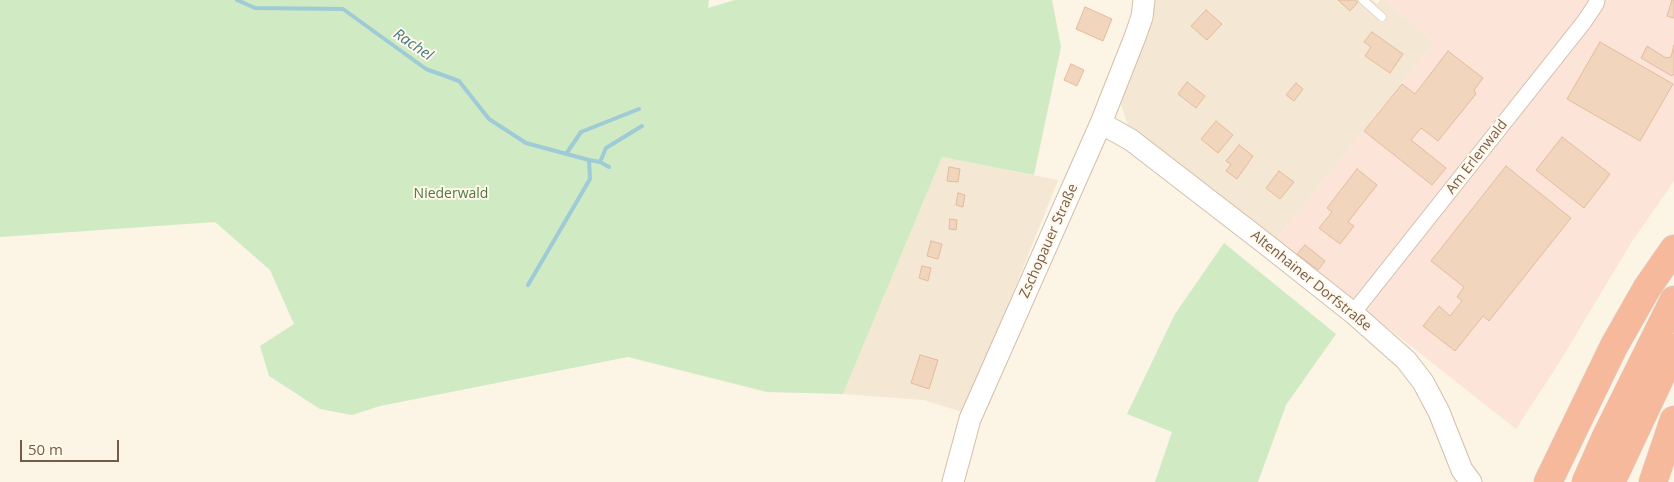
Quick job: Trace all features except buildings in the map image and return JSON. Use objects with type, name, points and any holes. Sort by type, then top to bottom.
[{"type":"highway","points":[[1548,482],[1614,346],[1647,288],[1674,249]]},
{"type":"highway","points":[[1586,482],[1605,439],[1674,300]]},
{"type":"highway","points":[[1611,482],[1674,348]]},
{"type":"highway","points":[[1654,482],[1674,420]]},
{"type":"street","name":"Zschopauer Straße","points":[[953,482],[970,419],[1101,123],[1142,17],[1144,0]]},
{"type":"street","name":"Am Erlenwald","points":[[1353,313],[1584,22],[1597,0]]},
{"type":"street","name":"Altenhainer Dorfstraße","points":[[1101,123],[1131,140],[1353,313],[1406,360],[1424,382],[1439,412],[1462,470],[1471,482]]},
{"type":"lane","points":[[1363,0],[1382,17]]},
{"type":"shaded area","points":[[1152,0],[1373,0],[1377,4],[1380,0],[1385,0],[1434,43],[1276,240],[1128,125],[1121,105],[1149,20]]},
{"type":"shaded area","points":[[1385,0],[1674,0],[1674,181],[1631,243],[1559,363],[1516,429],[1276,240],[1434,43]]},
{"type":"shaded area","points":[[942,157],[1058,180],[965,413],[924,400],[843,394]]},
{"type":"green space","name":"Niederwald","points":[[0,0],[709,0],[708,8],[735,0],[1052,0],[1061,47],[1034,175],[942,157],[843,394],[767,392],[628,357],[380,406],[352,415],[320,409],[269,376],[260,346],[294,324],[270,270],[215,222],[0,237]]},
{"type":"green space","points":[[1224,243],[1336,334],[1286,405],[1258,482],[1155,482],[1172,432],[1127,414],[1175,314]]},
{"type":"waterway","name":"Rachel","points":[[237,0],[255,8],[343,9],[426,69],[459,81],[489,119],[526,143],[600,162],[609,167]]},
{"type":"waterway","points":[[566,154],[581,132],[639,109]]},
{"type":"waterway","points":[[600,162],[606,148],[642,126]]},
{"type":"waterway","points":[[528,285],[590,179],[589,160]]}]
